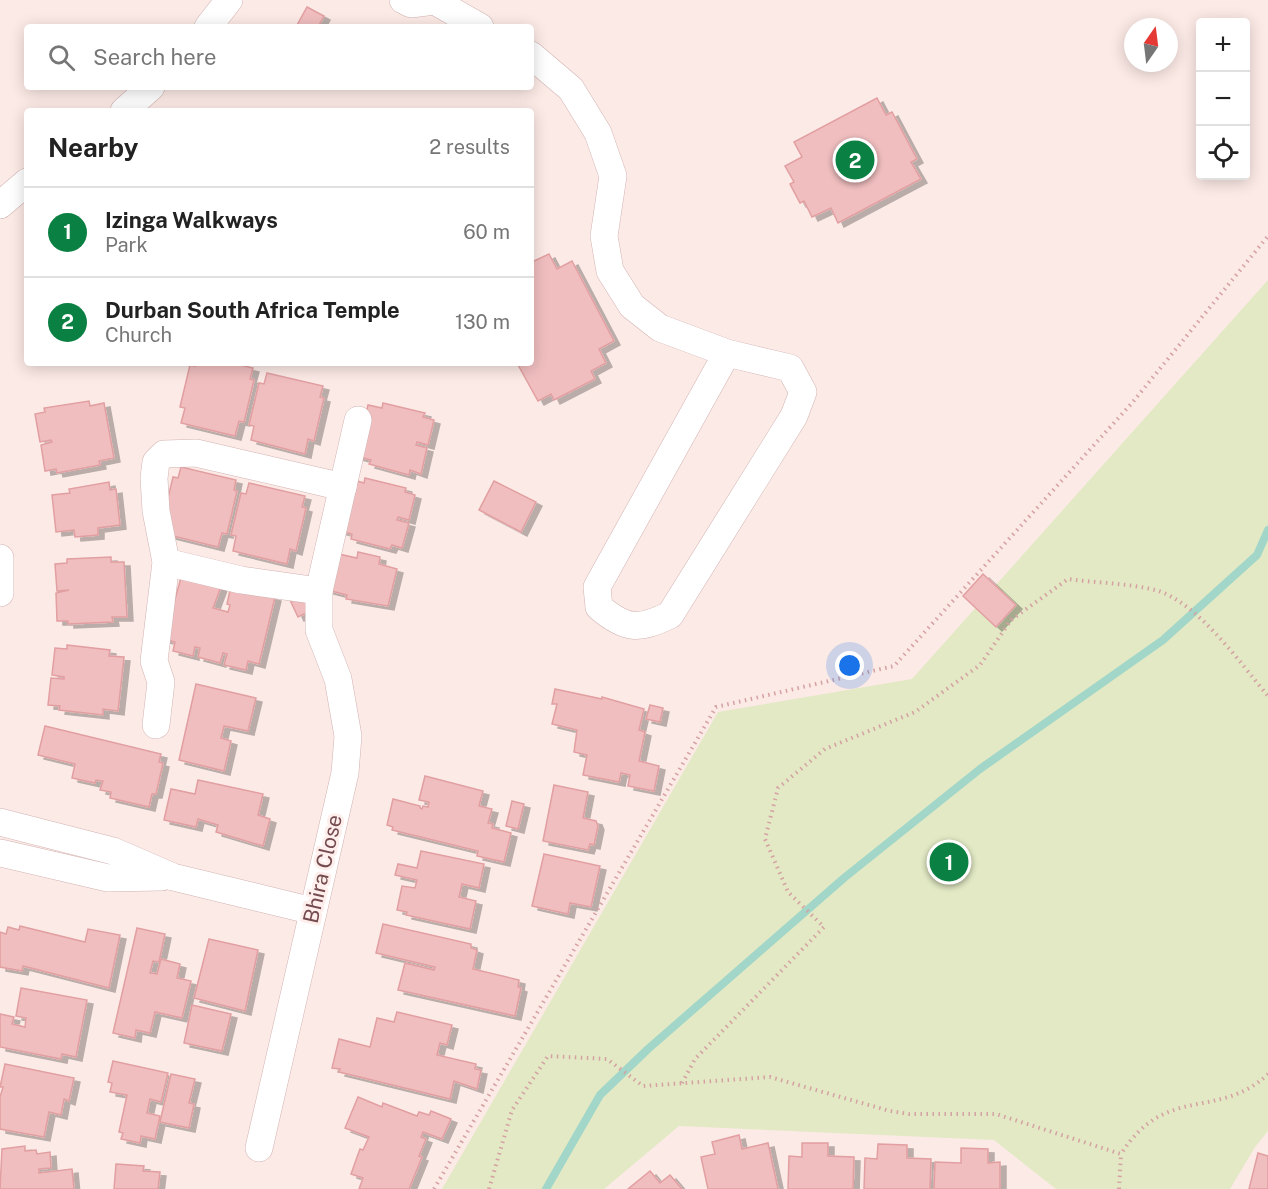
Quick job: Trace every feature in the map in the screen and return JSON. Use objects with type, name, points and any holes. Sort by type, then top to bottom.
[{"type":"street","points":[[210,24],[229,0]]},
{"type":"street","points":[[403,0],[411,4],[434,1],[475,24]]},
{"type":"street","points":[[534,58],[571,89],[598,133],[613,176],[604,236],[610,271],[632,306],[660,328],[727,353],[790,368],[803,392],[794,416],[670,615],[644,627],[615,621],[599,607],[597,587],[727,353]]},
{"type":"street","points":[[127,108],[148,90]]},
{"type":"street","points":[[0,184],[24,181]]},
{"type":"street","points":[[0,205],[24,184]]},
{"type":"street","name":"Bhira Close","points":[[259,1148],[345,773],[348,736],[338,679],[319,630],[319,591],[358,420]]},
{"type":"street","points":[[156,725],[162,682],[154,661],[166,562],[156,511],[154,478],[156,462],[164,454],[196,453],[343,487]]},
{"type":"street","points":[[0,558],[0,593]]},
{"type":"street","points":[[166,562],[241,580],[319,591]]},
{"type":"street","points":[[0,822],[113,851],[173,877],[313,910]]},
{"type":"street","points":[[0,853],[108,878],[173,877]]},
{"type":"path","points":[[434,1189],[716,707],[894,666],[1132,403],[1268,236]]},
{"type":"path","points":[[682,1083],[696,1059],[824,927],[788,892],[765,839],[778,788],[825,749],[915,712],[980,666],[1011,620],[1068,579],[1156,591],[1178,603],[1211,628],[1266,690],[1268,696]]},
{"type":"path","points":[[489,1189],[512,1110],[548,1056],[607,1059],[643,1086],[770,1077],[890,1112],[996,1114],[1121,1154]]},
{"type":"path","points":[[1119,1189],[1121,1154],[1131,1138],[1151,1120],[1186,1105],[1238,1095],[1268,1074]]},
{"type":"green space","points":[[1268,280],[1268,1131],[1255,1147],[1230,1189],[1056,1189],[994,1140],[679,1126],[604,1189],[442,1189],[718,712],[912,679]]},
{"type":"building","points":[[307,7],[324,16],[320,24],[298,24]]},
{"type":"building","points":[[877,98],[886,115],[892,112],[917,159],[911,162],[921,179],[838,223],[831,208],[812,217],[804,201],[800,203],[790,184],[794,182],[785,166],[802,157],[794,142]]},
{"type":"building","points":[[549,254],[557,269],[572,261],[614,341],[599,349],[606,363],[591,371],[595,379],[554,400],[551,394],[538,401],[519,366],[534,366],[534,261]]},
{"type":"building","points":[[190,366],[253,368],[250,379],[254,380],[244,422],[239,421],[235,436],[181,423],[185,408],[180,407]]},
{"type":"building","points":[[267,373],[323,386],[320,397],[324,398],[314,441],[308,439],[305,454],[251,440],[254,426],[249,425],[259,383],[264,384]]},
{"type":"building","points":[[89,401],[90,406],[104,403],[114,458],[99,461],[100,465],[57,473],[56,469],[45,471],[41,445],[52,442],[51,440],[40,442],[35,414],[45,412],[44,408]]},
{"type":"building","points":[[383,403],[425,413],[423,417],[434,420],[428,445],[417,442],[416,445],[427,448],[421,474],[410,470],[409,475],[369,464],[371,460],[356,456],[368,405],[382,408]]},
{"type":"building","points":[[181,467],[236,480],[234,490],[237,491],[227,534],[222,533],[218,547],[165,534],[163,519],[173,477],[178,478]]},
{"type":"building","points":[[365,478],[406,488],[405,492],[415,495],[409,520],[398,517],[397,520],[409,523],[402,548],[392,545],[390,549],[351,539],[352,534],[338,530],[350,479],[364,483]]},
{"type":"building","points":[[494,481],[536,502],[521,532],[479,510]]},
{"type":"building","points":[[109,482],[110,490],[116,489],[120,525],[98,528],[98,535],[75,537],[74,530],[56,532],[52,495],[70,493],[69,489]]},
{"type":"building","points":[[249,483],[305,496],[302,507],[306,508],[296,551],[290,549],[287,564],[233,551],[236,536],[231,535],[241,493],[246,494]]},
{"type":"building","points":[[358,552],[380,557],[379,564],[397,569],[388,606],[346,599],[347,595],[324,589],[334,553],[357,558]]},
{"type":"building","points":[[111,557],[111,562],[124,562],[127,617],[112,617],[113,622],[68,624],[68,621],[57,621],[56,593],[69,590],[57,591],[55,564],[67,563],[67,559]]},
{"type":"building","points":[[182,574],[222,584],[213,608],[228,612],[230,605],[227,604],[231,586],[275,597],[259,664],[248,661],[246,670],[224,665],[227,654],[223,653],[220,663],[198,657],[200,648],[195,647],[193,656],[173,651],[175,642],[164,639]]},
{"type":"building","points":[[983,574],[1016,605],[996,627],[963,596]]},
{"type":"building","points":[[303,592],[312,610],[298,617],[289,598]]},
{"type":"building","points":[[67,645],[110,650],[109,656],[124,657],[118,711],[103,709],[103,715],[59,710],[60,706],[48,705],[51,678],[64,679],[64,677],[52,675],[55,648],[67,649]]},
{"type":"building","points":[[196,684],[256,698],[248,731],[224,726],[221,738],[231,741],[224,771],[179,760]]},
{"type":"building","points":[[555,689],[602,699],[602,697],[644,709],[639,730],[645,732],[639,761],[659,766],[654,791],[628,786],[630,775],[621,773],[619,782],[583,775],[587,755],[574,752],[577,730],[552,724],[557,704],[552,704]]},
{"type":"building","points":[[650,705],[663,708],[660,722],[646,719]]},
{"type":"building","points":[[45,726],[161,754],[159,762],[163,763],[156,794],[152,794],[149,807],[110,798],[111,792],[100,790],[103,781],[96,780],[95,783],[72,778],[75,764],[38,755]]},
{"type":"building","points":[[425,776],[483,791],[479,806],[492,809],[488,823],[493,824],[492,828],[511,833],[504,862],[477,856],[478,851],[392,830],[393,827],[387,825],[393,799],[420,806],[422,809],[423,806],[428,807],[429,802],[419,800]]},
{"type":"building","points":[[198,780],[263,794],[258,815],[270,819],[263,846],[216,832],[218,825],[198,819],[196,827],[164,820],[171,789],[195,794]]},
{"type":"building","points":[[554,785],[588,792],[583,818],[596,821],[598,826],[594,845],[590,844],[588,850],[543,841]]},
{"type":"building","points":[[512,801],[524,804],[518,829],[506,826]]},
{"type":"building","points":[[421,851],[484,864],[479,888],[462,884],[459,897],[476,901],[470,929],[406,915],[407,912],[397,910],[402,886],[415,888],[417,880],[395,875],[398,864],[417,868]]},
{"type":"building","points":[[544,854],[600,866],[591,907],[570,903],[568,914],[532,906]]},
{"type":"building","points":[[383,924],[471,944],[471,948],[477,950],[473,969],[519,980],[518,987],[521,988],[515,1016],[398,990],[405,963],[434,970],[435,967],[376,953]]},
{"type":"building","points":[[20,926],[85,942],[88,929],[120,935],[109,988],[23,966],[22,971],[0,967],[0,932],[6,934],[8,927],[19,930]]},
{"type":"building","points":[[137,928],[165,934],[159,962],[153,961],[150,973],[157,974],[161,959],[180,964],[177,978],[191,981],[182,1018],[155,1012],[150,1033],[136,1030],[135,1038],[113,1033]]},
{"type":"building","points":[[209,939],[258,950],[245,1011],[194,998]]},
{"type":"building","points":[[21,988],[87,1000],[76,1057],[62,1054],[61,1059],[0,1047],[0,1014],[14,1017],[12,1024],[25,1027],[26,1018],[16,1016]]},
{"type":"building","points":[[192,1005],[231,1014],[222,1051],[184,1043]]},
{"type":"building","points":[[397,1012],[452,1025],[447,1045],[440,1043],[437,1055],[476,1064],[475,1069],[481,1070],[477,1089],[454,1081],[450,1099],[339,1072],[340,1069],[332,1068],[339,1039],[370,1047],[377,1018],[394,1022]]},
{"type":"building","points":[[113,1061],[168,1073],[161,1102],[150,1099],[147,1113],[160,1116],[155,1139],[141,1136],[140,1143],[121,1139],[123,1133],[119,1132],[127,1095],[110,1092],[112,1083],[108,1082]]},
{"type":"building","points":[[5,1064],[74,1078],[69,1101],[64,1099],[61,1115],[49,1112],[44,1137],[0,1129],[0,1097],[3,1087],[0,1087]]},
{"type":"building","points":[[171,1074],[195,1079],[189,1103],[194,1104],[189,1128],[160,1122]]},
{"type":"building","points":[[358,1097],[382,1107],[383,1103],[417,1116],[419,1112],[429,1115],[431,1111],[451,1119],[442,1139],[423,1132],[421,1137],[426,1139],[419,1156],[422,1157],[409,1189],[359,1189],[363,1178],[351,1174],[360,1149],[363,1150],[369,1137],[345,1128]]},
{"type":"building","points":[[739,1135],[742,1149],[768,1143],[778,1189],[708,1189],[701,1157],[715,1154],[712,1142]]},
{"type":"building","points":[[802,1143],[828,1143],[828,1156],[854,1157],[853,1189],[788,1189],[789,1156],[802,1157]]},
{"type":"building","points":[[878,1144],[907,1145],[907,1158],[931,1159],[930,1189],[864,1189],[865,1158],[877,1159]]},
{"type":"building","points":[[25,1146],[25,1151],[36,1150],[37,1154],[50,1152],[51,1168],[39,1169],[39,1173],[72,1169],[74,1189],[0,1189],[2,1149]]},
{"type":"building","points":[[961,1148],[988,1149],[988,1163],[1000,1162],[1000,1189],[934,1189],[935,1162],[961,1163]]},
{"type":"building","points":[[1258,1153],[1268,1156],[1268,1189],[1249,1189]]},
{"type":"building","points":[[116,1164],[144,1166],[143,1171],[160,1172],[158,1189],[114,1189]]},
{"type":"building","points":[[650,1171],[660,1183],[670,1175],[682,1189],[628,1189]]},
{"type":"waterway","points":[[546,1189],[600,1095],[648,1049],[844,878],[980,769],[1163,640],[1257,555],[1268,530]]},
{"type":"place","name":"Durban South Africa Temple","points":[[855,160]]},
{"type":"place","name":"Izinga Walkways","points":[[949,862]]}]
